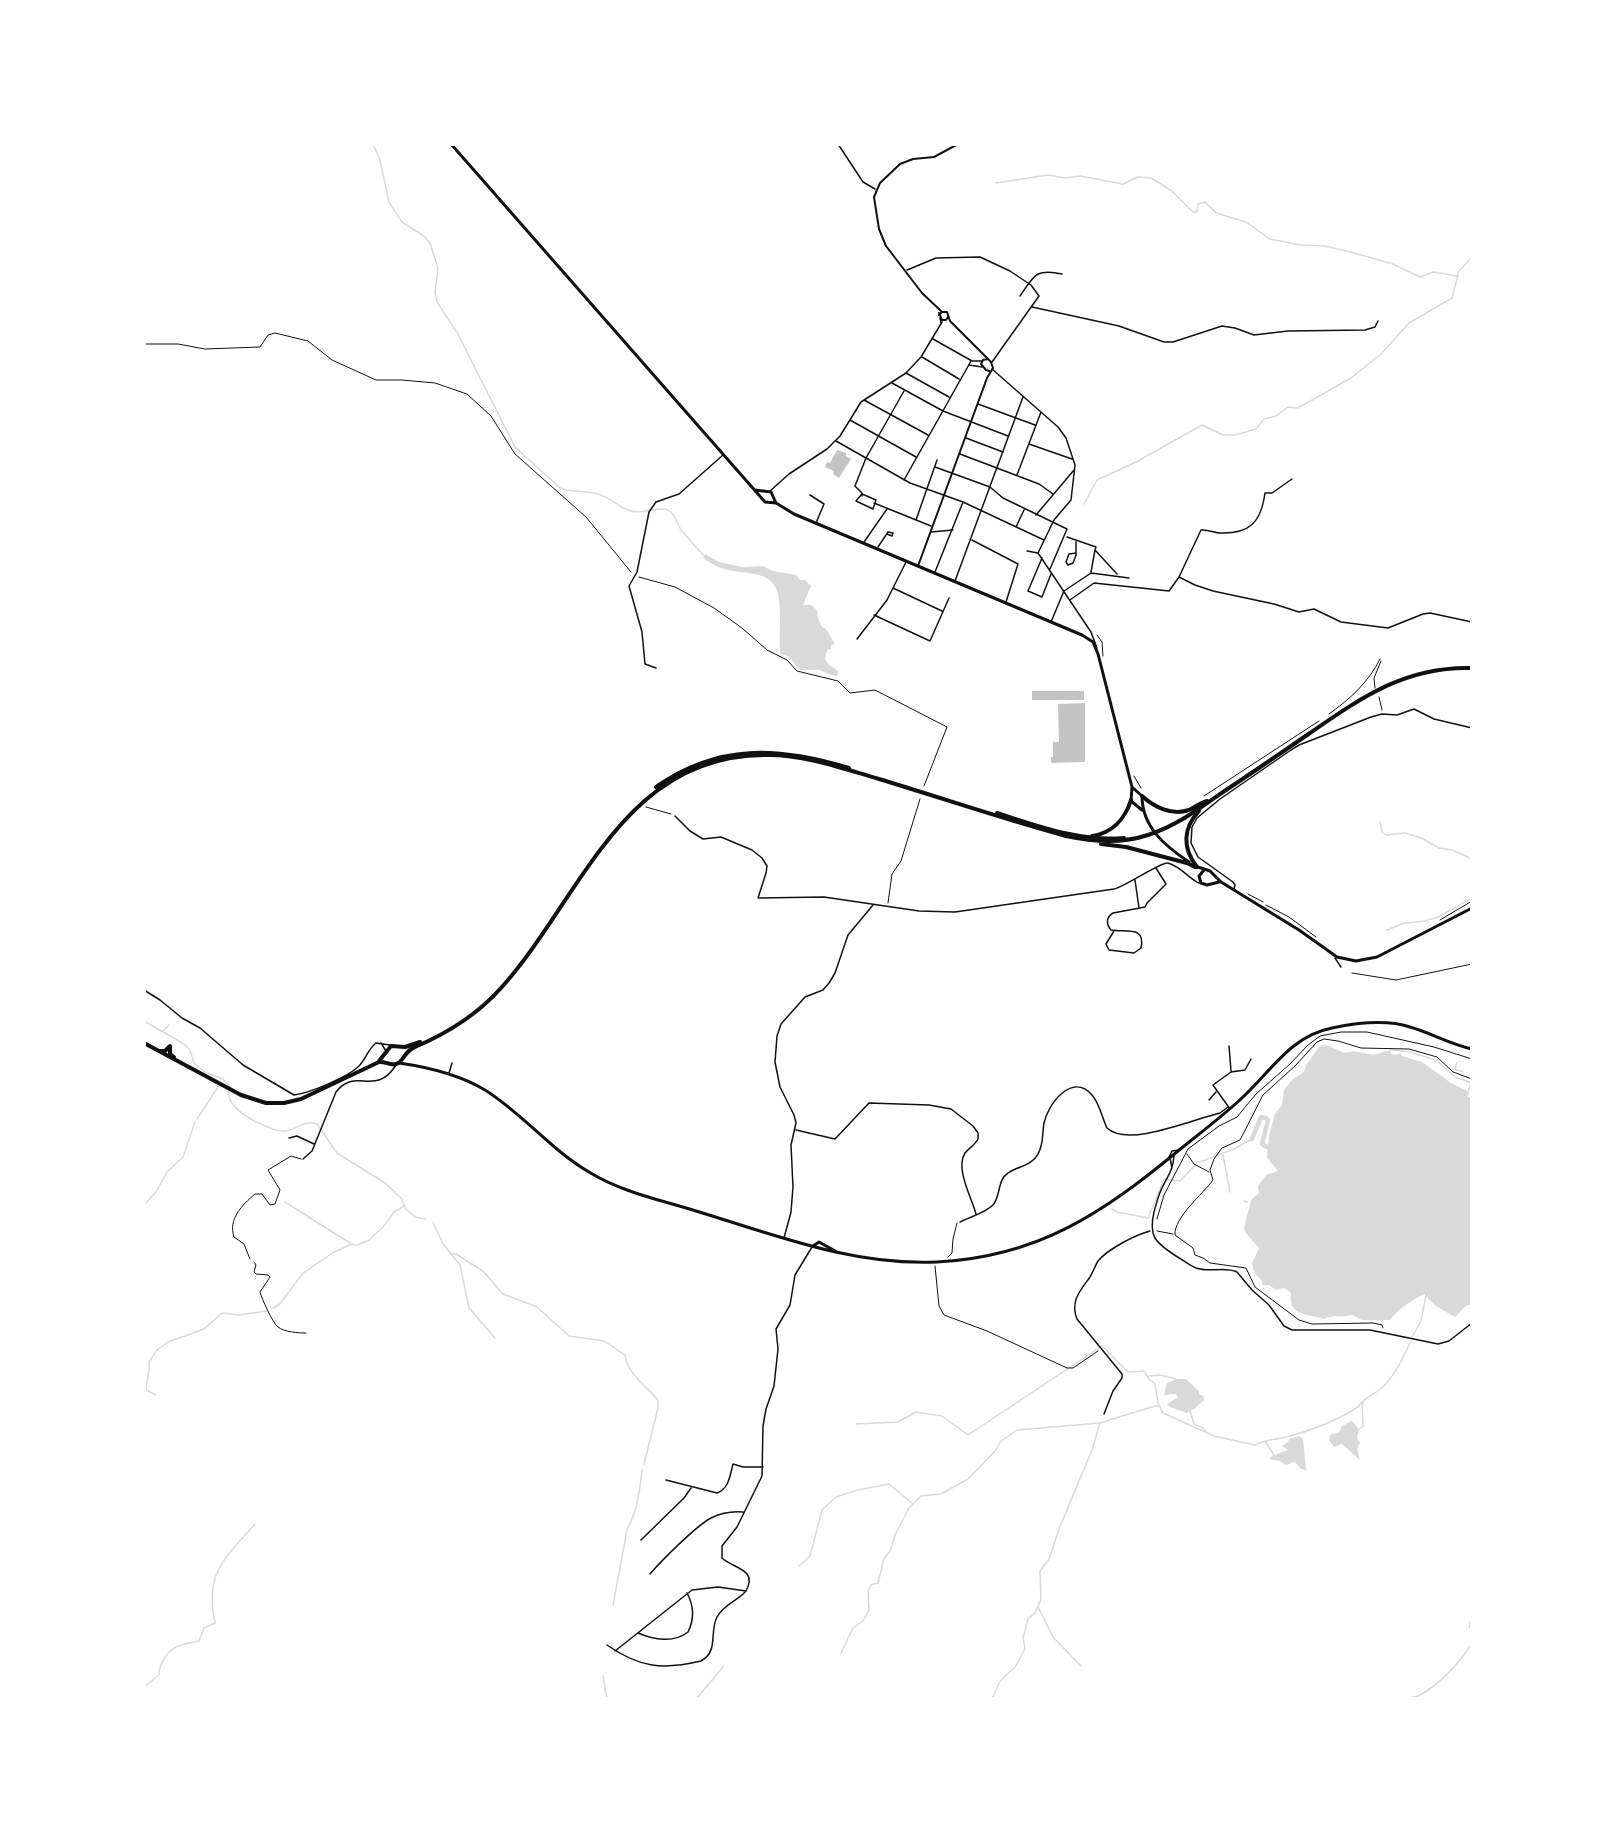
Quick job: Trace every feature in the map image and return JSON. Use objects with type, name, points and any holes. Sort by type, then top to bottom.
[{"type":"highway","points":[[1142,794],[1161,808],[1174,812],[1188,810],[1383,686],[1405,677],[1430,671],[1472,666]]},
{"type":"highway","points":[[379,1062],[385,1052],[396,1046],[410,1046],[443,1031],[483,1003],[514,968],[627,813],[645,795],[666,780],[712,759],[760,752],[805,756],[1079,837],[1122,838],[1151,833]]},
{"type":"highway","points":[[144,1043],[241,1095],[259,1102],[275,1103],[301,1099],[379,1062],[398,1064],[411,1049],[458,1025],[493,997],[517,969],[629,814],[661,787],[703,765],[731,758],[753,755],[795,757],[852,771],[1070,839],[1136,850],[1195,866]]},
{"type":"highway","points":[[1079,837],[1098,835],[1112,828],[1124,816],[1131,800]]},
{"type":"highway","points":[[1045,831],[1085,840],[1121,841],[1151,833],[1179,821],[1205,800]]},
{"type":"highway","points":[[1195,866],[1188,851],[1186,834],[1190,822],[1205,800]]},
{"type":"highway","points":[[159,1051],[165,1051],[170,1046],[170,1054],[182,1064]]},
{"type":"highway","points":[[396,1046],[402,1050],[403,1056]]},
{"type":"highway","points":[[385,1052],[388,1062]]},
{"type":"main road","points":[[451,144],[765,501],[776,503],[815,524],[1091,640],[1097,652],[1132,787],[1131,800],[1142,810],[1149,824],[1161,838],[1195,866],[1210,871],[1221,882],[1334,953],[1356,961],[1372,959],[1472,908]]},
{"type":"main road","points":[[754,489],[767,492],[773,496],[776,503]]},
{"type":"main road","points":[[763,497],[767,492]]},
{"type":"main road","points":[[770,502],[773,496]]},
{"type":"main road","points":[[1132,787],[1142,794]]},
{"type":"main road","points":[[1132,794],[1142,794]]},
{"type":"main road","points":[[1142,794],[1142,810]]},
{"type":"main road","points":[[1136,805],[1142,802]]},
{"type":"main road","points":[[1195,866],[1201,883],[1205,885],[1221,882]]},
{"type":"main road","points":[[1199,875],[1204,870]]},
{"type":"main road","points":[[1211,883],[1214,876]]},
{"type":"main road","points":[[398,1064],[448,1074],[488,1092],[574,1162],[608,1182],[838,1253],[888,1261],[925,1262],[970,1258],[1012,1249],[1058,1233],[1084,1220],[1118,1199],[1165,1161],[1172,1160],[1174,1154],[1248,1093],[1292,1046],[1305,1037],[1322,1030],[1355,1024],[1395,1023],[1472,1049]]},
{"type":"main road","points":[[403,1056],[408,1065]]},
{"type":"main road","points":[[802,1243],[817,1242],[838,1253]]},
{"type":"main road","points":[[813,1246],[817,1242]]},
{"type":"street","points":[[838,144],[863,182],[876,190]]},
{"type":"street","points":[[958,144],[934,157],[908,160],[885,176],[876,190],[873,203],[884,241],[905,271],[944,318],[991,362]]},
{"type":"street","points":[[905,271],[936,258],[980,257],[1010,271],[1029,284],[1039,296],[991,362],[991,370],[918,566]]},
{"type":"street","points":[[1020,296],[1039,272],[1062,274]]},
{"type":"street","points":[[1032,307],[1119,326],[1164,342],[1173,342],[1222,326],[1235,327],[1254,335],[1288,331],[1365,330],[1375,327],[1378,321]]},
{"type":"street","points":[[773,496],[785,477],[816,458],[835,441],[864,399],[906,373],[921,357],[947,312],[938,310]]},
{"type":"street","points":[[943,311],[944,318]]},
{"type":"street","points":[[933,339],[971,361],[988,359]]},
{"type":"street","points":[[982,355],[987,378]]},
{"type":"street","points":[[921,357],[960,379]]},
{"type":"street","points":[[904,480],[971,361]]},
{"type":"street","points":[[969,365],[991,370],[1041,412],[1062,432],[1073,460],[1075,470],[1071,500],[1053,523],[1038,553]]},
{"type":"street","points":[[906,373],[950,398]]},
{"type":"street","points":[[891,382],[943,411],[1009,436]]},
{"type":"street","points":[[862,495],[856,501],[873,509],[876,500],[862,495],[855,486],[866,458],[905,390]]},
{"type":"street","points":[[955,582],[1023,397]]},
{"type":"street","points":[[864,399],[929,436]]},
{"type":"street","points":[[978,404],[1035,425]]},
{"type":"street","points":[[1017,476],[1041,412]]},
{"type":"street","points":[[849,420],[916,458]]},
{"type":"street","points":[[965,438],[1003,452]]},
{"type":"street","points":[[835,441],[916,486],[963,502],[1044,540]]},
{"type":"street","points":[[1029,444],[1073,460]]},
{"type":"street","points":[[656,668],[645,664],[642,632],[629,586],[635,575],[650,511],[656,502],[682,492],[723,454]]},
{"type":"street","points":[[959,454],[1039,484],[1053,494]]},
{"type":"street","points":[[916,520],[937,460]]},
{"type":"street","points":[[935,467],[990,487],[1003,498],[1065,528],[1067,531],[1050,569]]},
{"type":"street","points":[[1036,515],[1075,470]]},
{"type":"street","points":[[1070,600],[1094,583],[1169,591],[1179,577],[1201,530],[1219,533],[1246,529],[1257,519],[1265,493],[1272,493],[1292,479]]},
{"type":"street","points":[[767,492],[776,488]]},
{"type":"street","points":[[810,495],[824,504],[815,524]]},
{"type":"street","points":[[934,573],[963,502]]},
{"type":"street","points":[[874,503],[932,526]]},
{"type":"street","points":[[864,544],[888,508]]},
{"type":"street","points":[[1016,527],[1024,509]]},
{"type":"street","points":[[930,532],[953,530]]},
{"type":"street","points":[[877,549],[887,534]]},
{"type":"street","points":[[1065,536],[1096,547],[1095,550],[1117,575]]},
{"type":"street","points":[[971,540],[1018,564],[1006,603]]},
{"type":"street","points":[[1076,541],[1076,554]]},
{"type":"street","points":[[1091,573],[1095,550]]},
{"type":"street","points":[[1027,551],[1038,553],[1050,569],[1091,632],[1091,640]]},
{"type":"street","points":[[1042,558],[1028,591],[1042,597],[1052,573]]},
{"type":"street","points":[[857,639],[884,604],[906,562]]},
{"type":"street","points":[[1051,622],[1064,591],[1091,573],[1129,578]]},
{"type":"street","points":[[1179,577],[1214,591],[1299,612],[1314,609],[1326,617],[1341,622],[1388,628],[1430,613],[1472,622]]},
{"type":"street","points":[[893,588],[943,612]]},
{"type":"street","points":[[874,615],[930,640],[948,598]]},
{"type":"street","points":[[1091,632],[1091,640]]},
{"type":"street","points":[[1234,890],[1233,882],[1203,861],[1194,850],[1191,832],[1195,822],[1220,799],[1299,745],[1382,714],[1390,716],[1414,709],[1434,719],[1472,728]]},
{"type":"street","points":[[675,816],[690,831],[703,839],[721,837],[747,847],[762,858],[767,866],[758,898],[824,897],[919,911],[956,912],[1101,892],[1135,880],[1155,867],[1168,862],[1196,883],[1201,883]]},
{"type":"street","points":[[1114,931],[1106,944],[1109,950],[1134,953],[1140,948],[1141,937],[1138,933],[1114,931],[1107,924],[1109,915],[1113,913],[1145,907],[1166,884],[1155,867]]},
{"type":"street","points":[[1192,878],[1199,875]]},
{"type":"street","points":[[1135,880],[1139,909]]},
{"type":"street","points":[[784,1238],[791,1212],[793,1187],[791,1145],[795,1130],[794,1115],[780,1087],[775,1062],[779,1029],[805,997],[823,990],[836,974],[848,935],[874,904]]},
{"type":"street","points":[[1334,953],[1341,967]]},
{"type":"street","points":[[144,990],[182,1018],[200,1028],[243,1065],[294,1095],[308,1092],[351,1072],[364,1061],[372,1046],[380,1042],[396,1046]]},
{"type":"street","points":[[380,1042],[384,1045],[385,1052]]},
{"type":"street","points":[[1229,1046],[1231,1072]]},
{"type":"street","points":[[1229,1108],[1213,1085],[1231,1072],[1245,1070],[1251,1059]]},
{"type":"street","points":[[388,1062],[391,1068],[390,1074]]},
{"type":"street","points":[[448,1074],[452,1063]]},
{"type":"street","points":[[303,1159],[312,1151],[336,1092],[341,1086],[355,1081],[378,1081],[390,1074],[398,1064]]},
{"type":"street","points":[[960,1222],[995,1203],[1001,1182],[1006,1174],[1035,1159],[1041,1148],[1044,1122],[1049,1108],[1056,1097],[1064,1091],[1079,1088],[1089,1092],[1097,1103],[1107,1128],[1117,1134],[1133,1135],[1155,1131],[1220,1114]]},
{"type":"street","points":[[1209,1101],[1217,1091]]},
{"type":"street","points":[[795,1130],[837,1138],[868,1103],[929,1105],[954,1110],[978,1133],[978,1139],[965,1153],[963,1161],[964,1180],[976,1215]]},
{"type":"street","points":[[289,1138],[297,1137],[315,1145]]},
{"type":"street","points":[[1180,1149],[1172,1152],[1172,1169],[1159,1196],[1152,1231],[1162,1246],[1194,1267],[1207,1270],[1230,1269],[1237,1272],[1269,1305],[1284,1326],[1292,1330],[1370,1330],[1438,1344],[1449,1341],[1472,1323]]},
{"type":"street","points":[[1104,1414],[1122,1374],[1077,1319],[1074,1309],[1078,1292],[1105,1255],[1138,1234],[1152,1231]]},
{"type":"street","points":[[607,1646],[633,1661],[656,1667],[701,1661],[707,1658],[713,1647],[716,1618],[721,1611],[746,1591],[750,1582],[747,1574],[744,1570],[726,1562],[723,1558],[722,1546],[737,1527],[762,1476],[764,1467],[763,1426],[774,1386],[778,1349],[776,1329],[790,1305],[795,1275],[813,1246]]},
{"type":"street","points":[[729,1462],[743,1467],[764,1467]]},
{"type":"street","points":[[666,1480],[717,1493],[727,1486],[733,1464]]},
{"type":"street","points":[[640,1540],[684,1498],[691,1487]]},
{"type":"street","points":[[650,1574],[706,1521],[729,1512],[744,1512]]},
{"type":"street","points":[[615,1651],[687,1593],[707,1587],[746,1591]]},
{"type":"street","points":[[637,1633],[650,1638],[672,1639],[688,1632],[694,1616],[687,1593]]},
{"type":"lane","points":[[250,1259],[243,1244],[234,1237],[232,1225],[234,1218],[255,1194],[262,1194],[270,1204],[275,1204],[280,1190],[268,1170],[291,1156],[303,1159]]},
{"type":"path","points":[[144,344],[184,344],[205,349],[260,347],[268,335],[275,333],[312,343],[332,360],[374,380],[435,383],[464,392],[492,416],[515,454],[583,514],[635,575],[675,587],[718,610],[747,631],[767,650],[787,660],[797,672],[838,681],[850,693],[871,689],[878,691],[947,728],[924,785]]},
{"type":"path","points":[[1328,715],[1358,692],[1380,660],[1381,664],[1373,686]]},
{"type":"path","points":[[1377,693],[1382,714]]},
{"type":"path","points":[[1205,800],[1323,718]]},
{"type":"path","points":[[1133,774],[1142,794]]},
{"type":"path","points":[[888,906],[892,874],[901,861],[921,796]]},
{"type":"path","points":[[642,805],[675,816]]},
{"type":"path","points":[[1439,920],[1472,901]]},
{"type":"path","points":[[1352,973],[1396,980],[1472,963]]},
{"type":"path","points":[[1155,1223],[1164,1195],[1185,1153],[1219,1125],[1237,1117],[1256,1094],[1320,1036],[1341,1032],[1367,1032],[1434,1047],[1472,1059]]},
{"type":"path","points":[[1175,1235],[1179,1220],[1196,1197],[1204,1192],[1213,1180],[1210,1173],[1219,1151],[1236,1143],[1244,1136],[1263,1095],[1317,1042],[1324,1039],[1360,1048],[1396,1047],[1413,1050],[1437,1057],[1452,1072],[1472,1079]]},
{"type":"path","points":[[1185,1153],[1194,1164],[1210,1173]]},
{"type":"path","points":[[946,1257],[952,1253],[956,1224],[960,1222]]},
{"type":"path","points":[[1152,1231],[1175,1235],[1192,1248],[1195,1255],[1210,1263],[1246,1268],[1255,1287],[1299,1320],[1312,1324],[1373,1323],[1382,1325],[1383,1332]]},
{"type":"path","points":[[250,1259],[256,1265],[254,1272],[256,1274],[270,1277],[260,1292],[278,1327],[306,1333]]},
{"type":"path","points":[[934,1264],[939,1306],[944,1315],[987,1331],[1067,1368],[1073,1368],[1101,1349]]},
{"type":"shaded area","points":[[705,554],[719,562],[742,567],[763,566],[773,571],[796,575],[800,580],[805,580],[811,586],[803,605],[811,605],[817,610],[822,627],[826,629],[835,644],[827,650],[825,659],[838,671],[837,677],[819,670],[800,670],[789,657],[780,653],[779,597],[769,580],[757,574],[721,568],[703,558]]},
{"type":"shaded area","points":[[1326,1045],[1345,1053],[1353,1051],[1374,1055],[1390,1050],[1391,1054],[1400,1053],[1402,1056],[1422,1062],[1451,1083],[1469,1092],[1468,1097],[1472,1097],[1472,1304],[1466,1306],[1455,1317],[1436,1306],[1424,1294],[1401,1308],[1390,1320],[1362,1320],[1352,1315],[1324,1319],[1296,1310],[1291,1302],[1291,1293],[1284,1288],[1276,1290],[1269,1285],[1262,1285],[1262,1281],[1254,1272],[1252,1263],[1259,1248],[1244,1228],[1251,1200],[1259,1193],[1258,1186],[1266,1175],[1278,1171],[1267,1158],[1269,1136],[1275,1114],[1282,1105],[1284,1090],[1292,1080],[1304,1072],[1306,1065],[1320,1046]]},
{"type":"shaded area","points":[[1177,1379],[1186,1379],[1203,1396],[1204,1400],[1187,1413],[1167,1404],[1178,1397],[1176,1394],[1164,1395],[1167,1383]]},
{"type":"shaded area","points":[[1352,1421],[1359,1429],[1357,1438],[1360,1443],[1357,1449],[1360,1460],[1342,1444],[1334,1447],[1329,1440],[1331,1434],[1339,1433],[1342,1426]]},
{"type":"shaded area","points":[[1299,1436],[1303,1439],[1306,1470],[1301,1469],[1295,1462],[1286,1465],[1269,1459],[1288,1450],[1282,1446],[1289,1439]]},
{"type":"building","points":[[837,450],[846,453],[846,456],[851,459],[839,478],[833,474],[834,471],[825,467]]},
{"type":"building","points":[[1032,691],[1084,691],[1084,700],[1032,700]]},
{"type":"building","points":[[1085,703],[1085,762],[1051,763],[1053,742],[1059,742],[1058,704]]},
{"type":"waterway","points":[[373,144],[380,160],[389,202],[402,222],[424,236],[430,243],[438,268],[435,293],[437,302],[458,334],[515,447],[560,488],[598,494],[633,511],[666,509],[673,514],[681,530],[703,555]]},
{"type":"waterway","points":[[996,183],[1048,175],[1065,178],[1080,176],[1123,184],[1138,177],[1151,178],[1172,191],[1193,212],[1197,212],[1198,204],[1205,202],[1216,213],[1246,222],[1270,239],[1300,245],[1325,246],[1354,253],[1393,264],[1420,277],[1433,272],[1457,276]]},
{"type":"waterway","points":[[1084,504],[1097,480],[1136,462],[1202,425],[1223,435],[1235,435],[1256,429],[1264,419],[1276,416],[1288,407],[1298,408],[1351,378],[1382,353],[1409,323],[1452,298],[1459,271],[1472,257]]},
{"type":"waterway","points":[[1380,822],[1382,832],[1386,835],[1405,833],[1472,859]]},
{"type":"waterway","points":[[1387,930],[1404,923],[1438,917],[1472,898]]},
{"type":"waterway","points":[[144,1021],[184,1044],[190,1050],[194,1063],[205,1072],[223,1079],[230,1087],[229,1095],[232,1103],[246,1116],[255,1122],[281,1131],[306,1123],[317,1124],[337,1153],[385,1183],[401,1198],[406,1209],[415,1217],[425,1219]]},
{"type":"waterway","points":[[163,1031],[169,1025]]},
{"type":"waterway","points":[[1390,1050],[1406,1051],[1436,1060],[1455,1077],[1472,1083]]},
{"type":"waterway","points":[[1455,1069],[1457,1062]]},
{"type":"waterway","points":[[1453,1071],[1455,1069],[1463,1072]]},
{"type":"waterway","points":[[1468,1092],[1471,1083]]},
{"type":"waterway","points":[[197,1119],[218,1087]]},
{"type":"waterway","points":[[1252,1139],[1261,1117],[1266,1118],[1268,1120],[1262,1144],[1267,1147]]},
{"type":"waterway","points":[[144,1205],[156,1192],[167,1172],[183,1157],[195,1122]]},
{"type":"waterway","points":[[1112,1209],[1148,1218],[1164,1179],[1180,1181],[1197,1163],[1234,1149],[1252,1139]]},
{"type":"waterway","points":[[1223,1155],[1230,1192]]},
{"type":"waterway","points":[[285,1202],[350,1243]]},
{"type":"waterway","points":[[273,1308],[280,1304],[303,1273],[334,1252],[369,1240],[394,1212],[404,1206]]},
{"type":"waterway","points":[[433,1222],[443,1244],[460,1265],[469,1308],[495,1338]]},
{"type":"waterway","points":[[451,1254],[456,1254],[483,1271],[503,1294],[537,1307],[569,1336],[604,1341],[625,1355],[633,1374],[658,1400],[644,1464]]},
{"type":"waterway","points":[[1412,1337],[1421,1321],[1426,1295]]},
{"type":"waterway","points":[[156,1395],[146,1390],[149,1362],[157,1350],[168,1342],[204,1329],[222,1313],[238,1315],[267,1311]]},
{"type":"waterway","points":[[856,1424],[898,1422],[916,1412],[942,1416],[968,1435],[1102,1346],[1128,1372],[1144,1371],[1155,1384],[1158,1403],[1163,1413],[1214,1436],[1255,1445],[1311,1429],[1358,1407],[1388,1381],[1411,1341]]},
{"type":"waterway","points":[[1149,1376],[1160,1375],[1176,1379]]},
{"type":"waterway","points":[[1359,1429],[1363,1426],[1364,1400]]},
{"type":"waterway","points":[[992,1699],[1000,1681],[1015,1667],[1025,1649],[1023,1638],[1028,1619],[1035,1613],[1041,1599],[1040,1571],[1049,1559],[1092,1450],[1100,1423],[1158,1406]]},
{"type":"waterway","points":[[1190,1411],[1194,1424],[1206,1432]]},
{"type":"waterway","points":[[841,1653],[853,1628],[863,1621],[869,1610],[868,1591],[871,1585],[878,1583],[884,1559],[890,1551],[895,1535],[909,1508],[921,1496],[941,1494],[968,1479],[996,1450],[1001,1441],[1017,1430],[1100,1423]]},
{"type":"waterway","points":[[1265,1441],[1274,1455]]},
{"type":"waterway","points":[[613,1605],[627,1530],[636,1508],[642,1470]]},
{"type":"waterway","points":[[799,1566],[810,1556],[822,1510],[836,1497],[889,1484],[913,1504]]},
{"type":"waterway","points":[[144,1687],[159,1675],[161,1664],[173,1648],[199,1641],[204,1628],[215,1623],[212,1606],[215,1579],[226,1557],[255,1524]]},
{"type":"waterway","points":[[1038,1607],[1053,1637],[1081,1666]]},
{"type":"waterway","points":[[1472,1616],[1469,1627],[1472,1630]]},
{"type":"waterway","points":[[1401,1699],[1418,1696],[1435,1685],[1455,1666],[1472,1644]]},
{"type":"waterway","points":[[696,1699],[724,1666]]},
{"type":"waterway","points":[[603,1676],[607,1699]]}]
